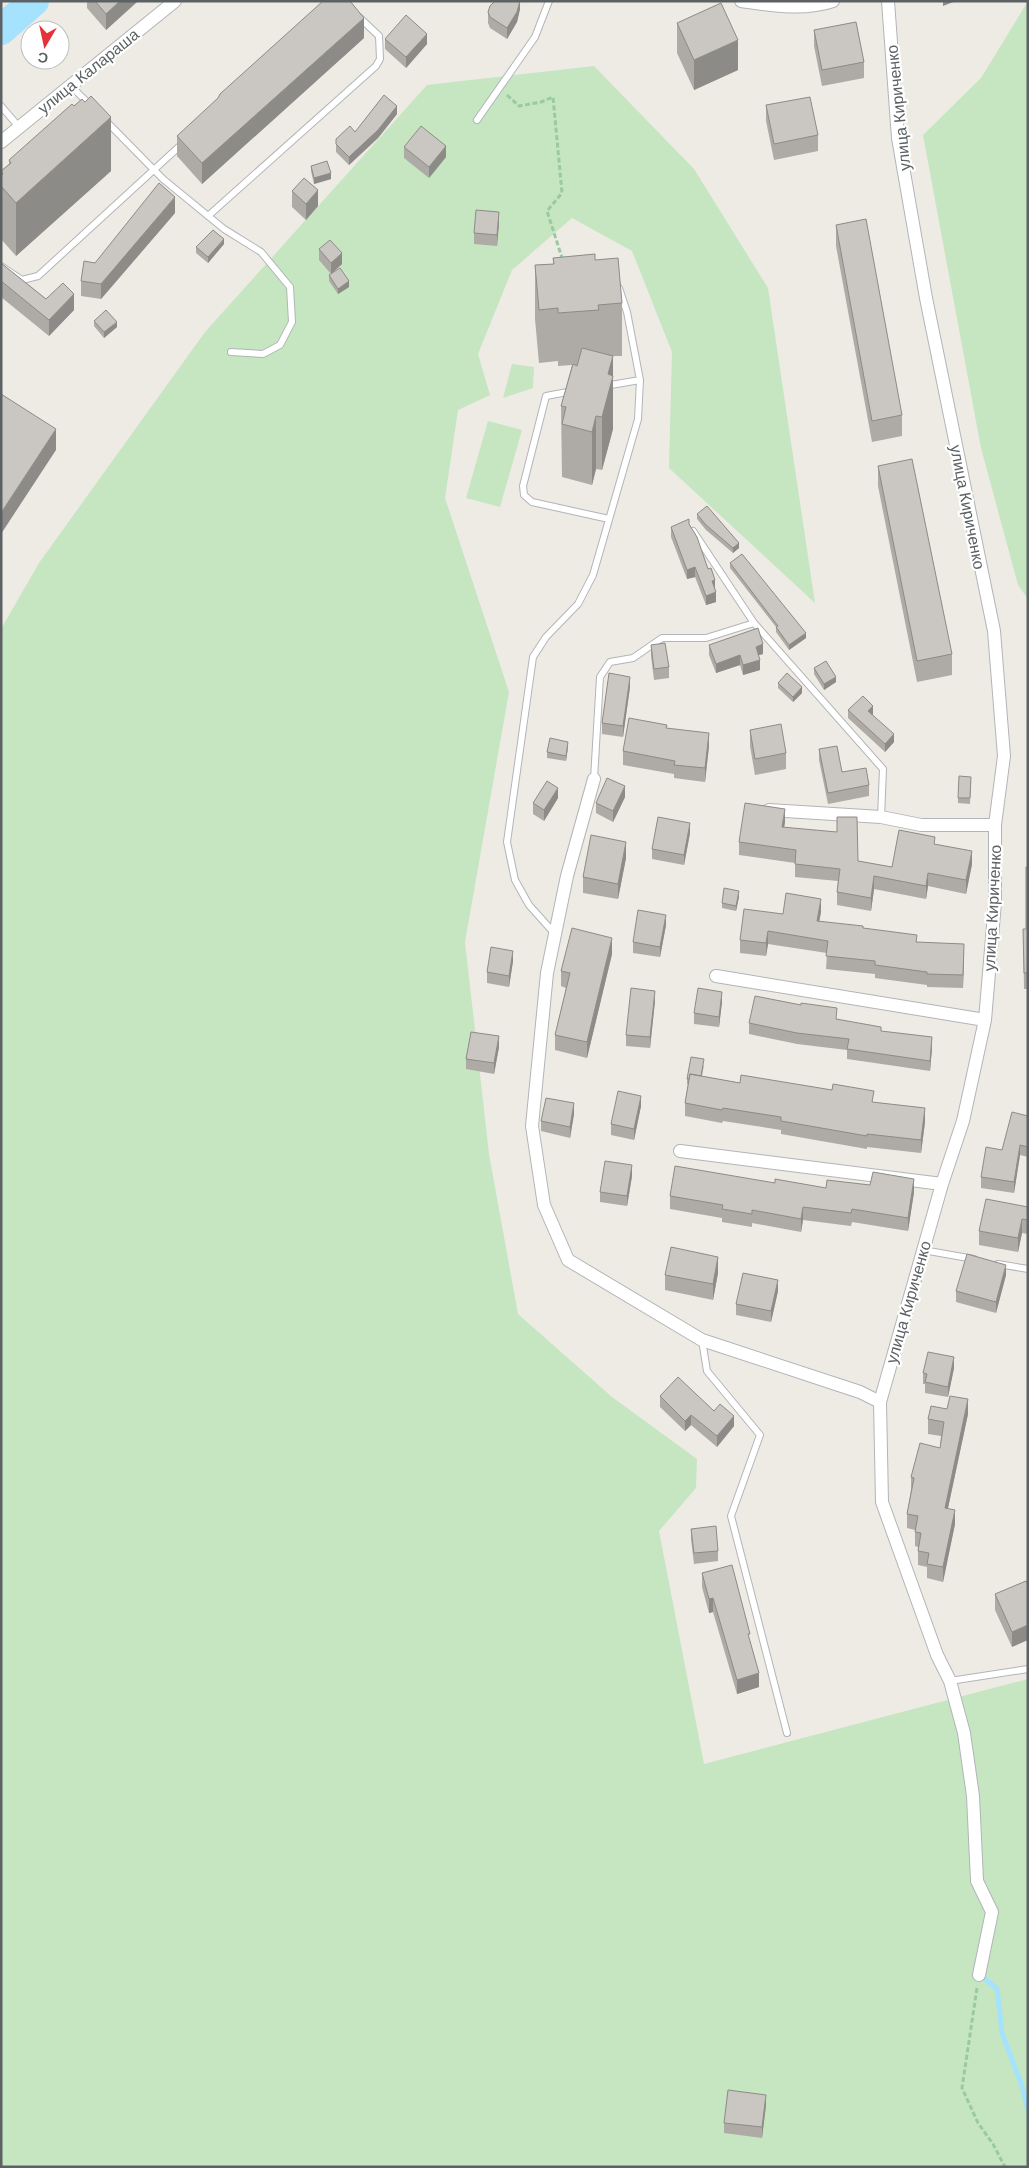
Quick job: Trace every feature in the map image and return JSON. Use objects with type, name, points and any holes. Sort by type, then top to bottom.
[{"type":"street","name":"улица Калараша","points":[[1,142],[175,1]]},
{"type":"street","points":[[741,1],[782,6],[822,4],[832,1]]},
{"type":"street","name":"улица Кириченко","points":[[888,1],[898,138],[928,307],[994,631],[1004,756],[995,825],[995,902],[986,1020],[963,1121],[942,1184],[880,1402],[882,1502],[937,1655],[950,1681],[964,1733],[973,1796],[977,1881],[992,1912],[979,1975]]},
{"type":"street","points":[[594,779],[567,876],[548,973],[532,1126],[544,1205],[568,1260],[702,1340],[860,1392],[880,1402]]},
{"type":"street","points":[[757,810],[881,817],[921,825],[995,825]]},
{"type":"street","points":[[716,976],[986,1020]]},
{"type":"street","points":[[680,1151],[942,1184]]},
{"type":"lane","points":[[477,120],[535,37],[549,1]]},
{"type":"lane","points":[[208,216],[376,66],[380,59],[379,36],[354,13]]},
{"type":"lane","points":[[70,86],[95,110]]},
{"type":"lane","points":[[82,110],[89,104]]},
{"type":"lane","points":[[1,106],[19,127]]},
{"type":"lane","points":[[102,117],[154,170],[208,216],[224,229],[261,252],[290,287],[292,322],[280,345],[263,354],[231,352]]},
{"type":"lane","points":[[1,266],[22,280],[38,276],[188,139]]},
{"type":"lane","points":[[555,934],[529,905],[515,880],[507,842],[533,657],[546,637],[578,604],[593,575],[638,420],[640,380],[627,312],[618,287],[611,282]]},
{"type":"lane","points":[[593,388],[640,380]]},
{"type":"lane","points":[[584,390],[546,396],[524,486],[524,495],[532,502],[609,519]]},
{"type":"lane","points":[[693,531],[754,623],[883,769],[881,817]]},
{"type":"lane","points":[[594,779],[600,676],[610,662],[633,658],[662,638],[706,638],[754,623]]},
{"type":"lane","points":[[923,1250],[978,1260]]},
{"type":"lane","points":[[987,1262],[1028,1269]]},
{"type":"lane","points":[[702,1340],[707,1371],[760,1435],[731,1516],[786,1733]]},
{"type":"lane","points":[[950,1681],[1028,1669]]},
{"type":"path","points":[[498,88],[519,106],[540,102],[553,97],[562,193],[547,211],[565,266]]},
{"type":"path","points":[[979,1975],[962,2088],[971,2110],[1005,2167]]},
{"type":"green space","points":[[1028,1],[1028,599],[1018,585],[981,448],[923,135],[981,78]]},
{"type":"green space","points":[[594,66],[694,169],[768,288],[815,603],[669,468],[672,352],[632,251],[572,218],[512,270],[478,354],[490,395],[458,410],[445,498],[509,692],[465,942],[489,1154],[518,1314],[612,1397],[697,1459],[696,1488],[659,1531],[704,1764],[1028,1679],[1028,2167],[1,2167],[1,629],[39,563],[205,332],[427,85]]},
{"type":"green space","points":[[512,364],[534,367],[533,388],[503,398]]},
{"type":"green space","points":[[488,421],[522,430],[500,507],[466,498]]},
{"type":"building","points":[[95,1],[120,1],[106,14]]},
{"type":"building","points":[[323,1],[350,1],[364,18],[202,163],[177,136],[220,94]]},
{"type":"building","points":[[495,1],[520,1],[517,12],[507,28],[490,17],[488,12],[490,6]]},
{"type":"building","points":[[721,3],[738,40],[694,60],[677,23]]},
{"type":"building","points":[[406,15],[427,34],[406,57],[385,39]]},
{"type":"building","points":[[856,22],[864,62],[822,70],[814,30]]},
{"type":"building","points":[[384,95],[397,106],[378,130],[349,157],[336,144],[336,139],[350,126],[355,132]]},
{"type":"building","points":[[91,96],[111,117],[16,203],[1,186],[1,176],[3,174],[1,171],[11,163],[9,160],[72,104],[74,106],[82,99],[85,102]]},
{"type":"building","points":[[810,97],[818,135],[774,144],[766,105]]},
{"type":"building","points":[[421,126],[446,146],[429,167],[404,147]]},
{"type":"building","points":[[327,161],[331,173],[314,178],[311,166]]},
{"type":"building","points":[[304,178],[318,190],[306,204],[292,191]]},
{"type":"building","points":[[159,183],[175,197],[101,284],[81,281],[84,261],[95,263]]},
{"type":"building","points":[[476,210],[499,212],[497,235],[474,233]]},
{"type":"building","points":[[866,219],[902,415],[872,421],[836,225]]},
{"type":"building","points":[[213,230],[224,239],[208,257],[196,247]]},
{"type":"building","points":[[330,240],[342,253],[331,263],[319,249]]},
{"type":"building","points":[[595,254],[595,260],[618,258],[622,303],[598,305],[599,310],[558,313],[558,308],[539,310],[535,265],[554,264],[553,258]]},
{"type":"building","points":[[1,263],[46,299],[63,283],[74,294],[49,320],[1,281]]},
{"type":"building","points":[[340,268],[349,281],[338,289],[329,275]]},
{"type":"building","points":[[106,310],[117,322],[104,332],[94,321]]},
{"type":"building","points":[[582,348],[613,356],[608,374],[613,376],[602,417],[596,416],[592,432],[562,424],[566,407],[561,406],[573,364],[577,366]]},
{"type":"building","points":[[1,394],[56,429],[1,513]]},
{"type":"building","points":[[912,459],[952,654],[917,661],[878,466]]},
{"type":"building","points":[[707,506],[739,543],[733,548],[706,525],[697,514]]},
{"type":"building","points":[[689,519],[689,524],[697,537],[708,569],[711,568],[715,580],[712,581],[716,592],[706,596],[695,567],[687,570],[671,527]]},
{"type":"building","points":[[742,554],[806,633],[789,645],[776,627],[778,626],[730,563]]},
{"type":"building","points":[[758,628],[763,644],[756,647],[760,660],[743,665],[740,655],[716,664],[709,645]]},
{"type":"building","points":[[665,643],[669,667],[654,669],[651,645]]},
{"type":"building","points":[[826,661],[836,677],[824,684],[814,668]]},
{"type":"building","points":[[609,673],[630,677],[623,726],[602,723]]},
{"type":"building","points":[[787,673],[802,687],[793,697],[778,683]]},
{"type":"building","points":[[863,696],[873,706],[868,711],[894,734],[885,744],[848,710]]},
{"type":"building","points":[[629,718],[667,725],[666,728],[709,733],[705,768],[674,765],[675,761],[623,751]]},
{"type":"building","points":[[781,724],[786,753],[755,759],[750,730]]},
{"type":"building","points":[[550,738],[568,742],[566,756],[547,752]]},
{"type":"building","points":[[837,746],[842,772],[866,768],[869,785],[828,793],[819,749]]},
{"type":"building","points":[[959,776],[971,777],[970,798],[958,798]]},
{"type":"building","points":[[607,778],[625,786],[613,811],[596,803]]},
{"type":"building","points":[[547,781],[558,788],[544,810],[533,803]]},
{"type":"building","points":[[745,803],[785,809],[782,827],[837,832],[837,817],[857,817],[858,861],[892,867],[899,830],[935,837],[934,844],[972,851],[966,880],[928,873],[926,886],[874,876],[871,898],[837,892],[840,869],[795,864],[796,850],[739,842]]},
{"type":"building","points":[[658,817],[690,823],[684,855],[652,849]]},
{"type":"building","points":[[591,835],[626,842],[618,884],[583,877]]},
{"type":"building","points":[[1026,867],[1028,867],[1028,973],[1024,973],[1023,929],[1026,929]]},
{"type":"building","points":[[724,888],[739,891],[736,906],[722,903]]},
{"type":"building","points":[[786,893],[821,899],[817,921],[917,935],[916,942],[964,944],[963,975],[927,974],[927,972],[875,965],[875,961],[826,956],[828,941],[768,931],[766,943],[740,940],[744,909],[783,914]]},
{"type":"building","points":[[638,910],[666,915],[660,947],[633,942]]},
{"type":"building","points":[[572,928],[612,938],[587,1042],[555,1035],[570,973],[561,971]]},
{"type":"building","points":[[491,947],[513,951],[509,976],[487,972]]},
{"type":"building","points":[[631,988],[655,991],[650,1037],[626,1035]]},
{"type":"building","points":[[698,988],[722,992],[719,1017],[694,1013]]},
{"type":"building","points":[[755,996],[801,1005],[801,1003],[837,1008],[836,1019],[881,1027],[881,1031],[932,1037],[930,1061],[847,1049],[849,1039],[797,1033],[749,1023]]},
{"type":"building","points":[[471,1032],[499,1036],[494,1063],[466,1059]]},
{"type":"building","points":[[691,1057],[704,1059],[701,1076],[690,1074],[689,1079],[687,1079]]},
{"type":"building","points":[[690,1074],[740,1083],[741,1075],[832,1090],[833,1084],[874,1091],[872,1102],[925,1108],[921,1140],[867,1134],[867,1136],[781,1121],[781,1117],[723,1108],[722,1110],[685,1103]]},
{"type":"building","points":[[618,1091],[641,1096],[634,1129],[611,1124]]},
{"type":"building","points":[[546,1098],[574,1103],[570,1127],[541,1121]]},
{"type":"building","points":[[1012,1112],[1028,1116],[1028,1147],[1020,1145],[1014,1182],[981,1177],[986,1147],[1002,1150]]},
{"type":"building","points":[[605,1161],[632,1165],[627,1196],[600,1192]]},
{"type":"building","points":[[675,1166],[775,1183],[775,1179],[826,1188],[827,1180],[870,1185],[873,1172],[914,1179],[908,1218],[852,1209],[851,1213],[803,1207],[801,1219],[752,1210],[752,1214],[722,1209],[723,1205],[670,1196]]},
{"type":"building","points":[[986,1199],[1028,1207],[1028,1220],[1022,1219],[1018,1238],[979,1231]]},
{"type":"building","points":[[671,1247],[718,1257],[713,1284],[665,1275]]},
{"type":"building","points":[[967,1254],[1006,1265],[996,1302],[956,1291]]},
{"type":"building","points":[[743,1273],[778,1280],[771,1311],[736,1304]]},
{"type":"building","points":[[928,1352],[954,1357],[948,1387],[925,1382],[927,1374],[923,1373]]},
{"type":"building","points":[[678,1377],[714,1411],[720,1404],[734,1416],[717,1436],[691,1415],[685,1421],[660,1396]]},
{"type":"building","points":[[950,1396],[968,1399],[945,1508],[955,1510],[943,1567],[927,1564],[929,1553],[918,1551],[921,1533],[915,1532],[918,1516],[907,1514],[914,1478],[911,1477],[920,1443],[940,1448],[944,1422],[928,1419],[931,1406],[947,1409]]},
{"type":"building","points":[[716,1526],[718,1551],[694,1553],[691,1529]]},
{"type":"building","points":[[732,1565],[759,1673],[737,1680],[713,1598],[709,1599],[702,1573]]},
{"type":"building","points":[[1026,1581],[1028,1585],[1028,1625],[1012,1632],[995,1594]]},
{"type":"building","points":[[728,2090],[766,2095],[762,2127],[724,2123]]},
{"type":"waterway","points":[[1,30],[34,1]]},
{"type":"waterway","points":[[984,1978],[997,1989],[1002,2033],[1022,2086],[1028,2111]]}]
